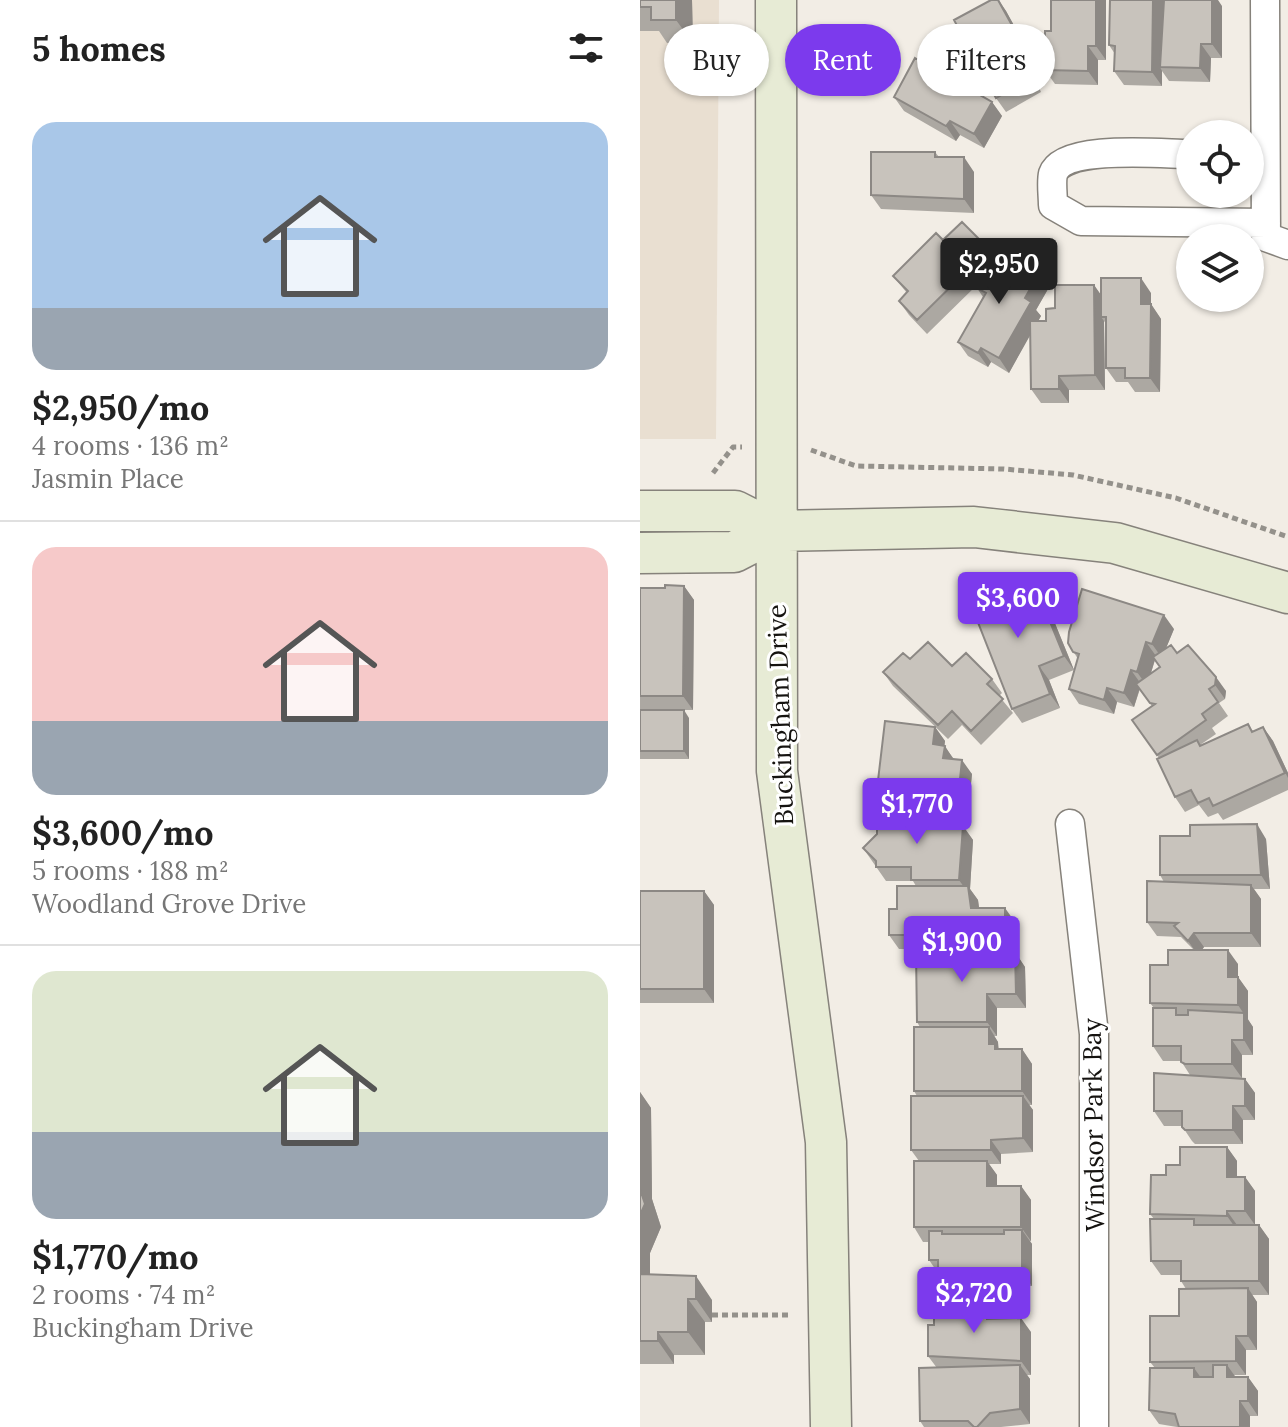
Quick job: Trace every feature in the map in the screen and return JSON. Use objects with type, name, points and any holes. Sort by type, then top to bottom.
[{"type":"street","name":"Buckingham Drive","points":[[776,0],[774,445],[777,771],[826,1142],[831,1427]]},
{"type":"street","points":[[1260,120],[1265,0]]},
{"type":"street","points":[[1176,154],[1080,154],[1063,160],[1053,174],[1053,205],[1081,221],[1266,223]]},
{"type":"street","points":[[1264,206],[1266,237],[1288,245]]},
{"type":"street","points":[[640,511],[735,511],[775,531]]},
{"type":"street","points":[[640,553],[734,552],[775,531],[974,527],[1115,543],[1288,593]]},
{"type":"street","name":"Windsor Park Bay","points":[[1070,824],[1094,1034],[1094,1427]]},
{"type":"path","points":[[702,479],[712,475],[733,447],[802,446],[856,466],[1004,469],[1073,475],[1176,498],[1288,537]]},
{"type":"path","points":[[712,1315],[829,1314]]},
{"type":"shaded area","points":[[640,0],[719,0],[719,24],[664,24],[664,96],[718,96],[716,439],[640,439]]},
{"type":"building","points":[[640,0],[676,0],[676,20],[651,20],[651,7],[640,7]]},
{"type":"building","points":[[991,0],[998,0],[1011,24],[956,24],[954,20]]},
{"type":"building","points":[[1051,0],[1096,0],[1096,46],[1088,46],[1088,71],[1055,70],[1055,24],[1051,24]]},
{"type":"building","points":[[1110,0],[1153,0],[1152,72],[1114,71],[1115,46],[1109,45]]},
{"type":"building","points":[[1164,0],[1212,0],[1212,44],[1201,44],[1200,68],[1160,67]]},
{"type":"building","points":[[915,58],[917,96],[982,96],[992,102],[974,134],[950,121],[946,126],[894,97],[901,96],[901,84]]},
{"type":"building","points":[[871,152],[935,152],[935,157],[964,157],[964,199],[871,195]]},
{"type":"building","points":[[962,222],[989,249],[917,320],[899,301],[908,291],[893,276],[936,233],[943,240]]},
{"type":"building","points":[[997,252],[1038,275],[1025,298],[1031,302],[999,358],[981,348],[978,353],[958,342],[986,293],[977,288]]},
{"type":"building","points":[[1101,278],[1141,278],[1141,304],[1151,304],[1150,378],[1125,378],[1125,368],[1106,368],[1106,317],[1101,317]]},
{"type":"building","points":[[1055,285],[1094,285],[1095,375],[1059,376],[1059,389],[1031,389],[1030,321],[1046,321],[1046,309],[1055,308]]},
{"type":"building","points":[[1033,580],[1064,656],[1039,666],[1050,694],[1012,709],[970,602]]},
{"type":"building","points":[[665,585],[684,586],[683,696],[640,696],[640,588],[665,588]]},
{"type":"building","points":[[1082,589],[1164,615],[1152,644],[1146,642],[1137,672],[1131,670],[1124,693],[1107,688],[1104,700],[1069,689],[1079,654],[1073,652],[1068,643],[1069,632]]},
{"type":"building","points":[[928,642],[952,666],[966,653],[992,679],[987,684],[1003,699],[971,731],[952,711],[938,725],[883,672],[903,653],[910,659]]},
{"type":"building","points":[[1171,645],[1177,653],[1188,645],[1216,677],[1215,685],[1209,689],[1218,702],[1202,714],[1206,720],[1157,755],[1132,720],[1155,704],[1150,703],[1136,684],[1160,667],[1153,657]]},
{"type":"building","points":[[640,710],[684,710],[684,751],[640,751]]},
{"type":"building","points":[[885,721],[935,727],[933,744],[945,746],[943,758],[962,760],[958,798],[877,789]]},
{"type":"building","points":[[1248,724],[1252,732],[1263,727],[1285,773],[1213,806],[1209,798],[1198,803],[1191,790],[1175,797],[1157,759],[1197,740],[1200,746]]},
{"type":"building","points":[[877,813],[926,813],[926,826],[963,826],[959,880],[911,880],[911,867],[876,867],[876,861],[863,848],[877,834]]},
{"type":"building","points":[[1257,824],[1261,875],[1160,875],[1160,836],[1190,836],[1190,825]]},
{"type":"building","points":[[1147,881],[1251,885],[1251,933],[1194,933],[1188,941],[1174,926],[1178,923],[1147,922]]},
{"type":"building","points":[[897,886],[968,886],[971,908],[1005,908],[1005,947],[961,947],[961,942],[915,942],[915,935],[889,935],[889,909],[897,909]]},
{"type":"building","points":[[640,891],[704,891],[704,989],[640,989]]},
{"type":"building","points":[[1168,950],[1228,950],[1228,977],[1238,977],[1238,1005],[1150,1003],[1150,965],[1168,965]]},
{"type":"building","points":[[1015,952],[1016,994],[987,994],[987,1022],[917,1022],[916,953]]},
{"type":"building","points":[[1153,1008],[1176,1008],[1176,1015],[1188,1015],[1188,1010],[1244,1013],[1244,1040],[1232,1040],[1232,1064],[1185,1064],[1181,1062],[1181,1046],[1153,1046]]},
{"type":"building","points":[[914,1027],[989,1027],[989,1044],[995,1044],[995,1049],[1022,1049],[1022,1091],[914,1091]]},
{"type":"building","points":[[1154,1073],[1245,1079],[1245,1106],[1233,1106],[1233,1130],[1185,1130],[1182,1127],[1182,1111],[1154,1111]]},
{"type":"building","points":[[911,1096],[1023,1096],[1023,1138],[991,1140],[991,1150],[911,1150]]},
{"type":"building","points":[[1180,1147],[1227,1147],[1227,1177],[1245,1177],[1245,1211],[1227,1211],[1227,1216],[1150,1214],[1151,1175],[1166,1175],[1166,1165],[1180,1165]]},
{"type":"building","points":[[914,1161],[987,1161],[987,1186],[1021,1186],[1021,1227],[914,1227]]},
{"type":"building","points":[[640,1189],[645,1204],[640,1215]]},
{"type":"building","points":[[1150,1219],[1194,1219],[1194,1225],[1259,1225],[1259,1281],[1181,1281],[1181,1261],[1151,1261]]},
{"type":"building","points":[[1004,1230],[1022,1230],[1022,1272],[994,1272],[994,1280],[987,1280],[987,1285],[938,1285],[938,1260],[929,1260],[929,1231],[942,1231],[942,1234],[1004,1234]]},
{"type":"building","points":[[640,1274],[696,1276],[696,1299],[688,1299],[688,1332],[658,1332],[658,1341],[640,1341]]},
{"type":"building","points":[[1248,1288],[1248,1336],[1236,1336],[1236,1361],[1150,1362],[1150,1316],[1179,1316],[1179,1289]]},
{"type":"building","points":[[973,1304],[987,1304],[987,1319],[1021,1318],[1021,1361],[928,1356],[928,1325],[934,1325],[934,1307],[973,1308]]},
{"type":"building","points":[[1020,1365],[1020,1409],[990,1413],[977,1427],[968,1421],[920,1421],[919,1368]]},
{"type":"building","points":[[1213,1365],[1227,1365],[1227,1377],[1248,1377],[1248,1401],[1240,1401],[1240,1427],[1179,1427],[1175,1414],[1149,1410],[1150,1368],[1194,1368],[1194,1377],[1213,1377]]}]
